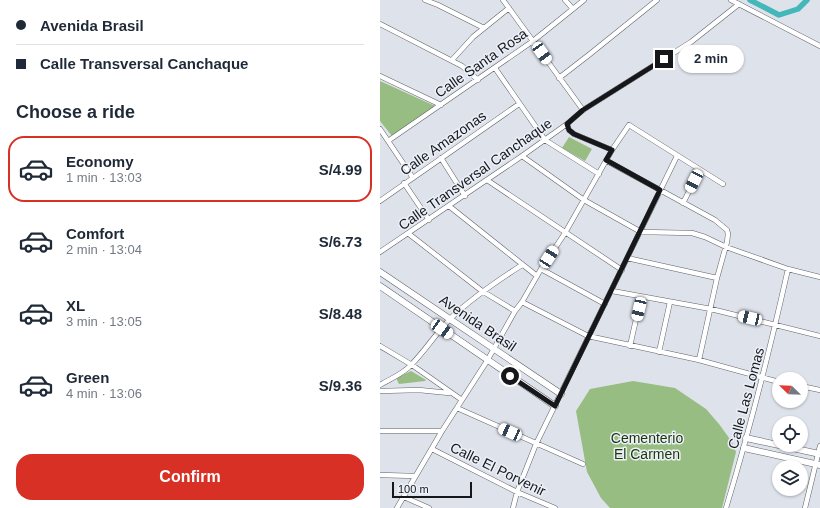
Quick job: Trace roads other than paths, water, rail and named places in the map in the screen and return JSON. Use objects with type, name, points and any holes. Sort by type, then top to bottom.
[{"type":"street","points":[[425,0],[484,28]]},
{"type":"street","points":[[503,0],[583,110]]},
{"type":"street","points":[[565,0],[573,9]]},
{"type":"street","name":"Calle Santa Rosa","points":[[388,141],[533,41],[584,0]]},
{"type":"street","points":[[559,78],[658,0]]},
{"type":"street","points":[[731,0],[820,46]]},
{"type":"street","name":"Calle Transversal Canchaque","points":[[380,252],[465,196],[567,124],[583,110],[691,42],[739,4]]},
{"type":"street","points":[[452,60],[484,28],[509,8]]},
{"type":"street","points":[[380,24],[452,60],[468,70],[478,80]]},
{"type":"street","points":[[495,68],[544,140],[599,174]]},
{"type":"street","points":[[380,76],[441,105]]},
{"type":"street","name":"Calle Amazonas","points":[[380,201],[519,104]]},
{"type":"street","points":[[567,124],[569,130],[574,134],[612,150]]},
{"type":"street","points":[[397,508],[442,431],[487,361],[515,311],[565,233],[612,150],[629,125],[723,184]]},
{"type":"street","points":[[380,129],[413,178]]},
{"type":"street","points":[[522,156],[584,200],[640,232],[692,233],[788,269],[820,277]]},
{"type":"street","points":[[514,508],[517,492],[536,444],[677,156]]},
{"type":"street","points":[[441,158],[465,196]]},
{"type":"street","points":[[606,160],[715,220],[723,226],[728,234],[699,360]]},
{"type":"street","points":[[683,203],[700,170]]},
{"type":"street","points":[[487,180],[622,270]]},
{"type":"street","points":[[404,183],[429,220]]},
{"type":"street","points":[[449,206],[537,276]]},
{"type":"street","points":[[409,234],[482,291],[515,311]]},
{"type":"street","points":[[628,258],[718,278]]},
{"type":"street","points":[[380,385],[405,371],[412,365],[450,318],[482,291],[522,265]]},
{"type":"street","points":[[541,269],[605,304]]},
{"type":"street","name":"Calle Las Lomas","points":[[726,508],[744,448],[776,325],[788,269]]},
{"type":"street","name":"Avenida Brasil","points":[[380,272],[561,394]]},
{"type":"street","name":"Avenida Brasil","points":[[380,286],[487,361],[555,406]]},
{"type":"street","points":[[612,291],[711,309],[820,336]]},
{"type":"street","points":[[630,346],[641,297]]},
{"type":"street","points":[[522,302],[588,336],[699,360],[772,380]]},
{"type":"street","points":[[659,352],[670,302]]},
{"type":"street","points":[[380,346],[412,365],[462,400]]},
{"type":"street","points":[[808,387],[820,390]]},
{"type":"street","points":[[380,391],[419,390],[450,393]]},
{"type":"street","points":[[457,408],[583,464]]},
{"type":"street","points":[[380,431],[442,431]]},
{"type":"street","points":[[746,438],[819,454]]},
{"type":"street","points":[[805,508],[818,465],[820,446]]},
{"type":"street","name":"Calle El Porvenir","points":[[432,448],[517,492],[555,508]]},
{"type":"street","points":[[744,448],[818,465]]},
{"type":"street","points":[[380,475],[415,476]]},
{"type":"street","points":[[404,497],[429,508]]},
{"type":"waterway","points":[[750,0],[779,15],[798,9],[807,0]]},
{"type":"park label","name":"Cementerio El Carmen","points":[[647,446]]}]
